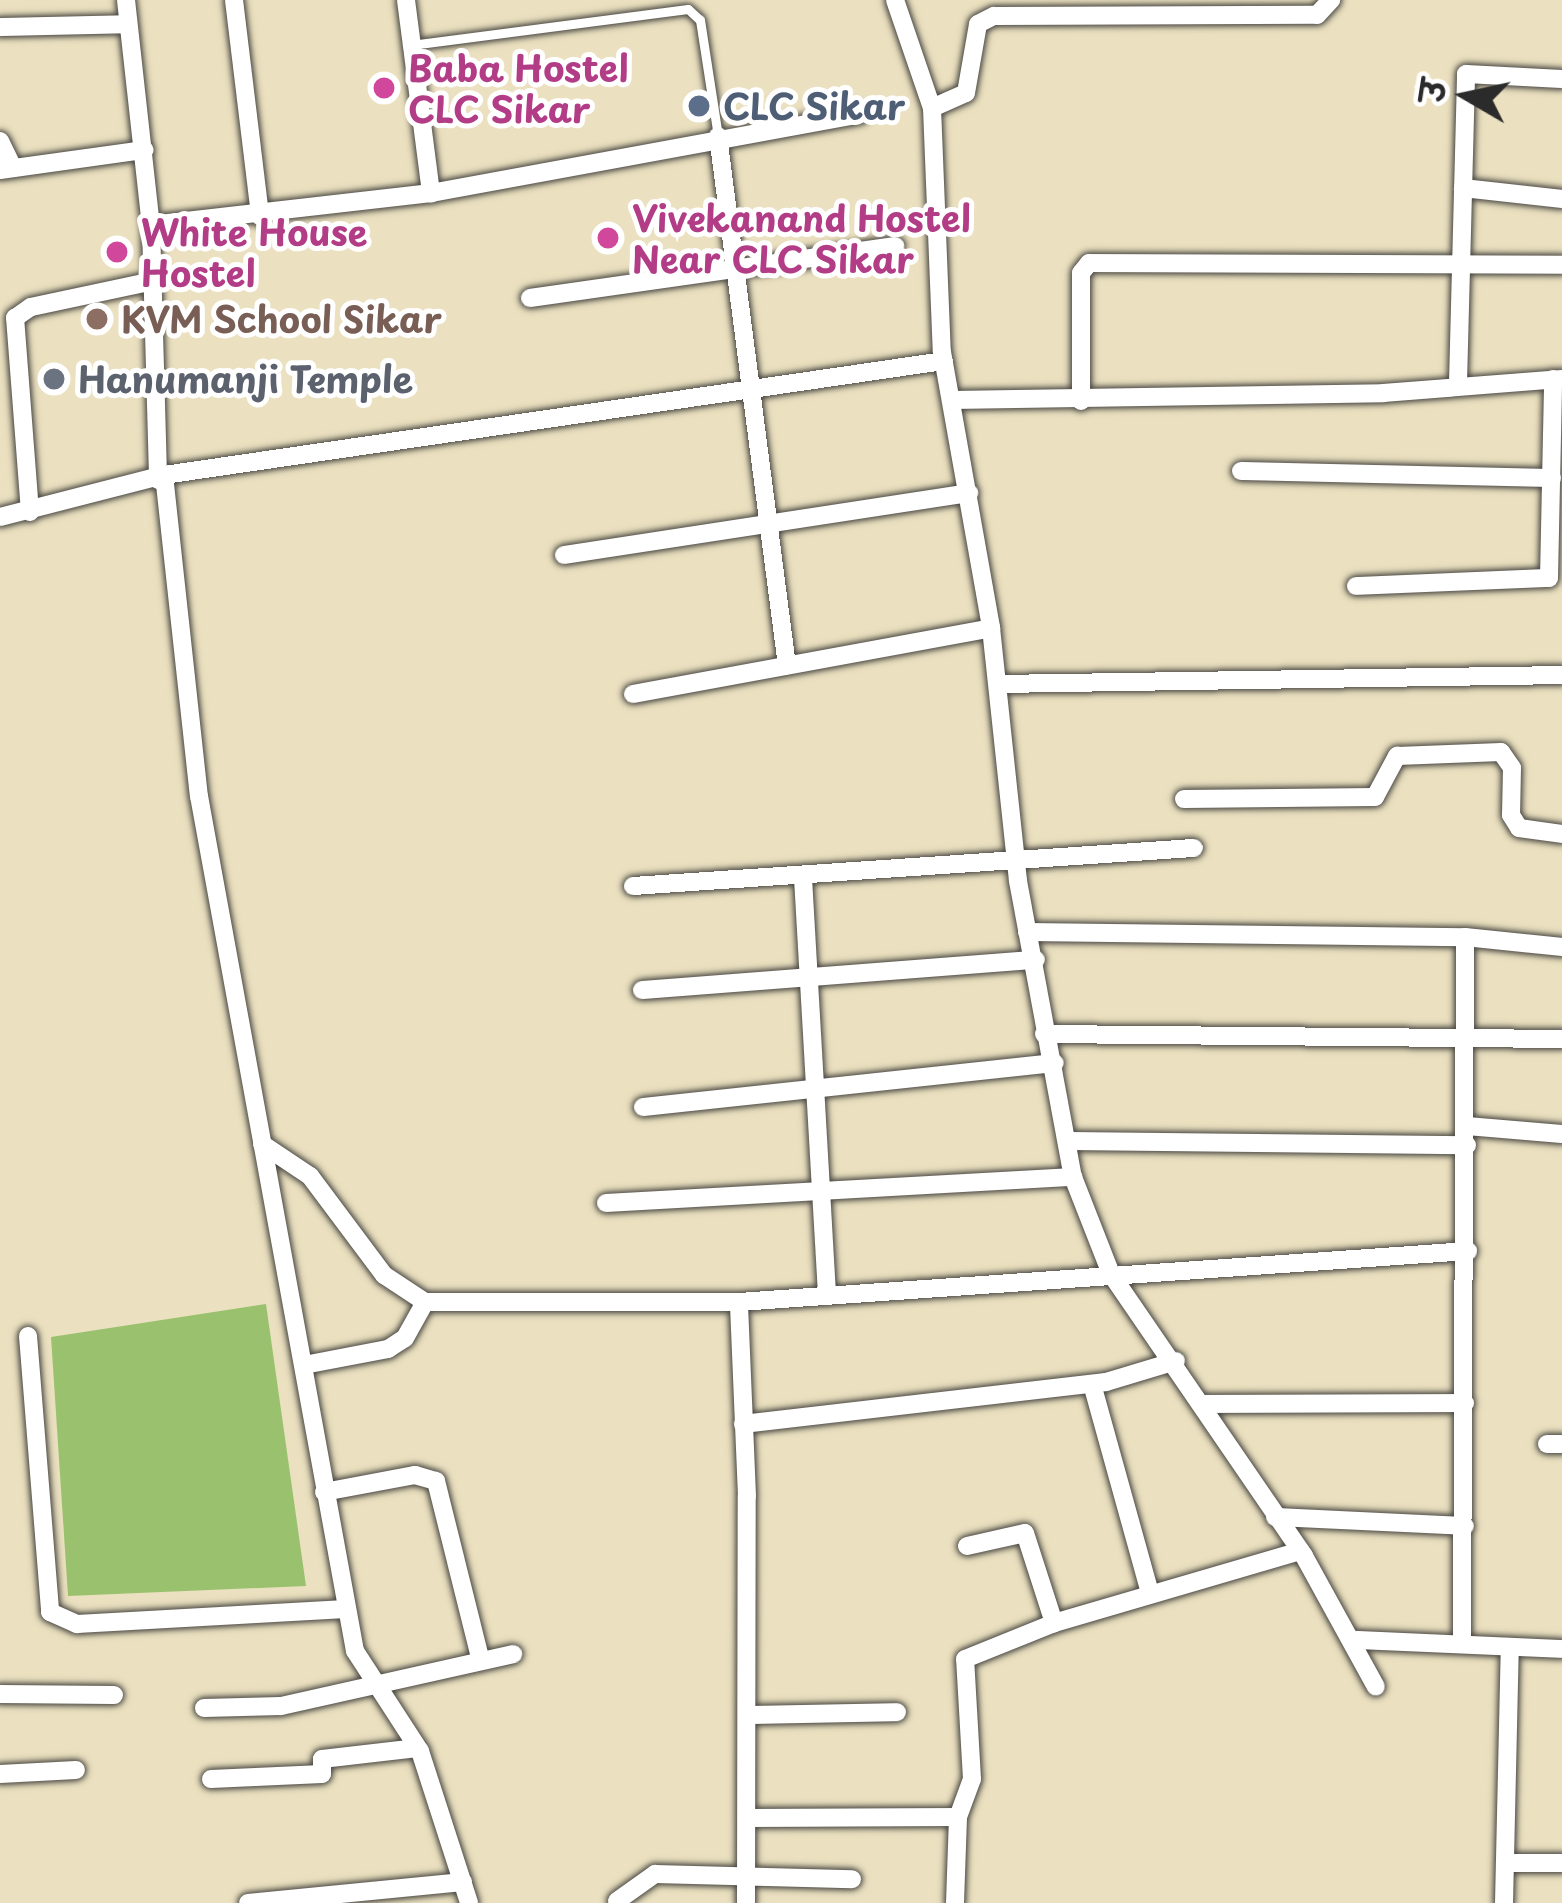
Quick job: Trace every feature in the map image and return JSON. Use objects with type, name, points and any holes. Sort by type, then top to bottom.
[{"type":"street","points":[[126,0],[152,225],[161,478],[199,796],[324,1492],[355,1651],[417,1748],[469,1903]]},
{"type":"street","points":[[234,0],[260,216]]},
{"type":"street","points":[[406,0],[431,193]]},
{"type":"street","points":[[896,0],[932,108],[944,361],[991,628],[1043,1034],[1055,1063],[1073,1177],[1111,1274],[1176,1361],[1301,1551],[1357,1640],[1376,1687]]},
{"type":"street","points":[[932,108],[969,88],[982,20],[1191,8],[1317,15],[1331,0]]},
{"type":"street","points":[[0,27],[128,24]]},
{"type":"street","points":[[1458,383],[1466,74],[1562,79]]},
{"type":"street","points":[[152,225],[431,193],[718,136],[860,114]]},
{"type":"street","points":[[718,136],[787,666]]},
{"type":"street","points":[[0,141],[6,169],[146,150]]},
{"type":"street","points":[[1463,188],[1562,199]]},
{"type":"street","points":[[530,298],[733,265],[895,246]]},
{"type":"street","points":[[1081,400],[1081,273],[1089,263],[1562,266]]},
{"type":"street","points":[[30,512],[10,414],[19,310],[154,281]]},
{"type":"street","points":[[0,517],[161,478],[748,394],[944,361]]},
{"type":"street","points":[[952,400],[1383,393],[1458,383],[1557,379],[1550,578],[1356,586]]},
{"type":"street","points":[[1241,471],[1552,478]]},
{"type":"street","points":[[564,555],[969,494]]},
{"type":"street","points":[[633,694],[991,628]]},
{"type":"street","points":[[998,684],[1562,675]]},
{"type":"street","points":[[1184,799],[1375,797],[1396,756],[1501,752],[1512,768],[1511,815],[1520,828],[1562,834]]},
{"type":"street","points":[[633,886],[802,878],[1018,856],[1194,848]]},
{"type":"street","points":[[802,878],[827,1293]]},
{"type":"street","points":[[1027,932],[1465,937],[1562,946]]},
{"type":"street","points":[[1462,1643],[1468,1251],[1465,937]]},
{"type":"street","points":[[642,990],[1036,960]]},
{"type":"street","points":[[1043,1034],[1562,1039]]},
{"type":"street","points":[[643,1106],[1055,1063]]},
{"type":"street","points":[[1069,1141],[1562,1134]]},
{"type":"street","points":[[262,1144],[310,1176],[384,1275],[425,1302],[739,1302],[1468,1251]]},
{"type":"street","points":[[606,1203],[1073,1177]]},
{"type":"street","points":[[304,1365],[388,1348],[405,1337],[425,1302]]},
{"type":"street","points":[[739,1302],[746,1903]]},
{"type":"street","points":[[28,1336],[50,1612],[77,1624],[346,1609]]},
{"type":"street","points":[[743,1424],[1092,1384],[1176,1361]]},
{"type":"street","points":[[1092,1384],[1149,1590]]},
{"type":"street","points":[[1204,1404],[1465,1402]]},
{"type":"street","points":[[324,1492],[415,1474],[436,1481],[480,1658]]},
{"type":"street","points":[[1275,1517],[1466,1526]]},
{"type":"street","points":[[967,1546],[1025,1533],[1054,1622]]},
{"type":"street","points":[[955,1903],[958,1817],[972,1779],[965,1659],[1149,1590],[1301,1551]]},
{"type":"street","points":[[1357,1640],[1562,1649]]},
{"type":"street","points":[[1504,1903],[1510,1646]]},
{"type":"street","points":[[204,1708],[281,1706],[373,1681],[513,1654]]},
{"type":"street","points":[[0,1694],[115,1695]]},
{"type":"street","points":[[747,1714],[897,1712]]},
{"type":"street","points":[[211,1779],[322,1774],[322,1759],[417,1748]]},
{"type":"street","points":[[0,1774],[76,1770]]},
{"type":"street","points":[[747,1818],[958,1817]]},
{"type":"street","points":[[1506,1863],[1562,1864]]},
{"type":"street","points":[[616,1901],[655,1874],[852,1880]]},
{"type":"street","points":[[248,1903],[463,1882]]},
{"type":"lane","points":[[412,45],[688,9],[700,20],[718,136]]},
{"type":"green space","points":[[266,1304],[306,1586],[68,1596],[51,1337]]},
{"type":"place","name":"Baba Hostel CLC Sikar","points":[[384,88]]},
{"type":"place","name":"CLC Sikar","points":[[699,106]]},
{"type":"place","name":"Vivekanand Hostel Near CLC Sikar","points":[[608,238]]},
{"type":"place","name":"White House Hostel","points":[[117,252]]},
{"type":"place","name":"KVM School Sikar","points":[[97,319]]},
{"type":"place","name":"Hanumanji Temple","points":[[54,379]]}]
